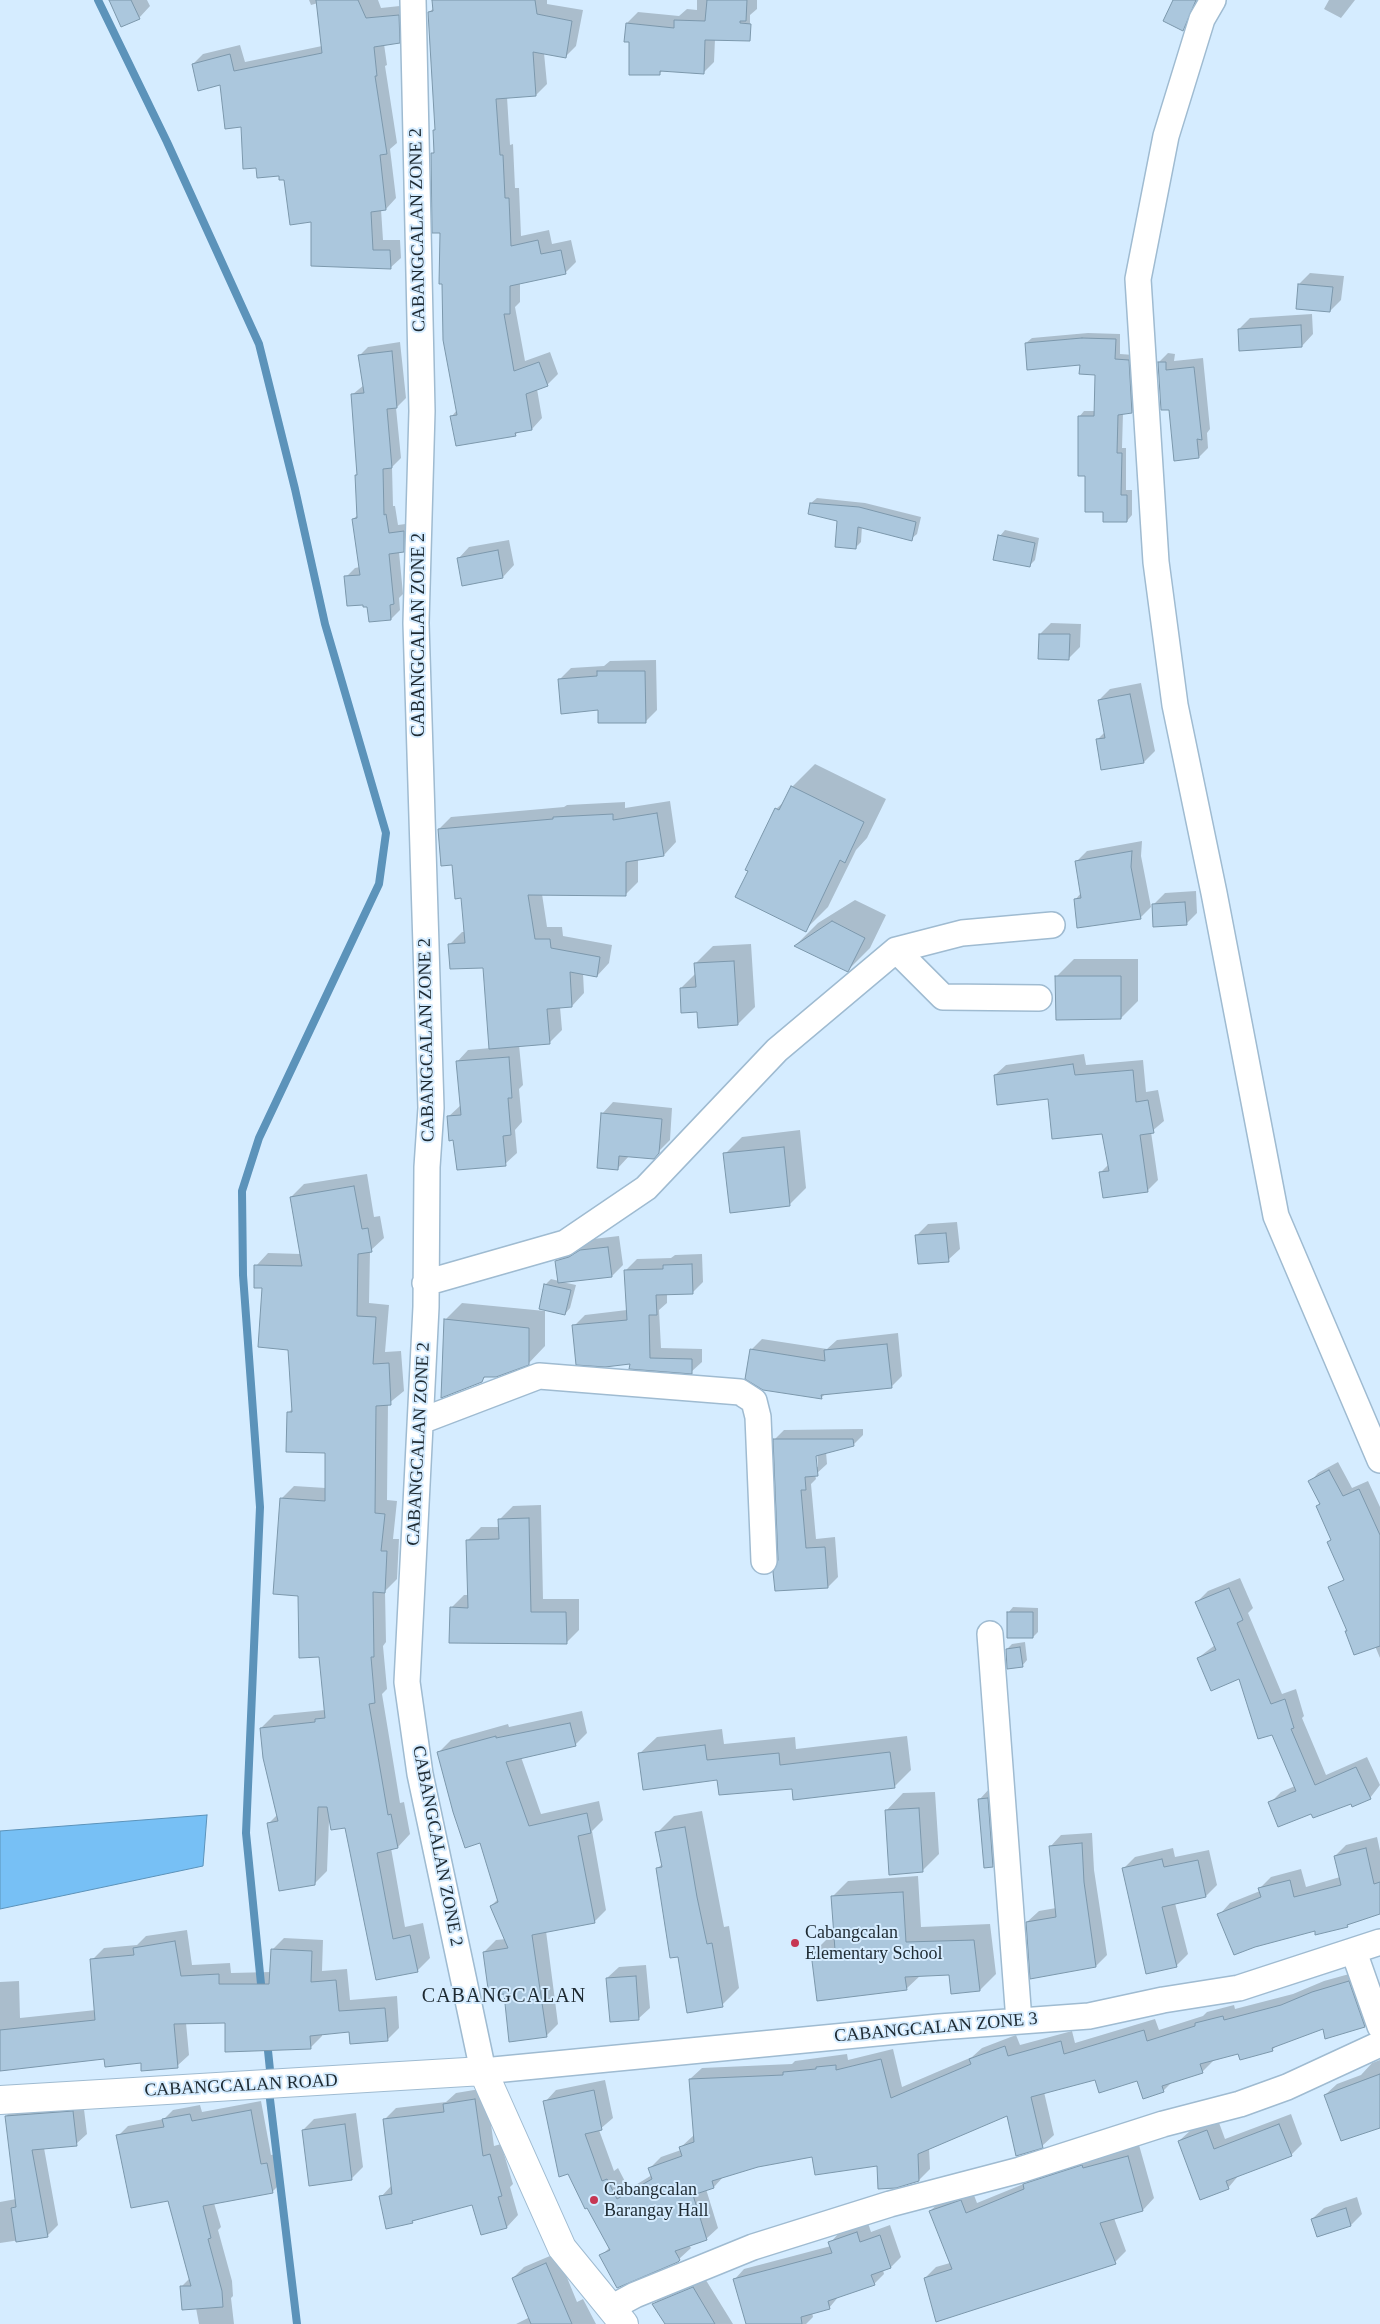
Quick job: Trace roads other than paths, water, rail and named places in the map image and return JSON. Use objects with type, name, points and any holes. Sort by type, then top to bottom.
[{"type":"street","name":"CABANGCALAN ZONE 2","points":[[413,0],[422,411],[416,623],[431,1108],[427,1166],[421,1421],[407,1682],[420,1774],[483,2072]]},
{"type":"street","points":[[1213,0],[1202,19],[1166,136],[1138,280],[1156,562],[1175,705],[1214,893],[1276,1216],[1380,1460]]},
{"type":"street","points":[[425,1283],[565,1243],[646,1188],[777,1050],[896,950],[962,933],[1052,925]]},
{"type":"street","points":[[896,950],[943,997],[1039,998]]},
{"type":"street","points":[[421,1421],[539,1376],[740,1392],[754,1401],[758,1417],[764,1561]]},
{"type":"street","points":[[990,1634],[1019,2021]]},
{"type":"street","name":"CABANGCALAN ZONE 3","points":[[483,2072],[939,2027],[1089,2016],[1163,2000],[1239,1988],[1380,1942]]},
{"type":"street","points":[[1354,1952],[1380,2026]]},
{"type":"street","points":[[483,2072],[562,2248],[617,2316],[635,2295],[753,2247],[890,2204],[1020,2170],[1163,2124],[1240,2104],[1286,2087],[1380,2044]]},
{"type":"street","name":"CABANGCALAN ROAD","points":[[0,2100],[483,2072]]},
{"type":"water","points":[[207,1815],[203,1866],[0,1909],[0,1831]]},
{"type":"waterway","points":[[98,0],[167,142],[259,344],[295,489],[325,624],[386,833],[379,884],[259,1138],[242,1191],[243,1275],[260,1507],[246,1833],[262,1994]]},
{"type":"waterway","points":[[267,2041],[270,2070]]},
{"type":"waterway","points":[[269,2091],[297,2324]]},
{"type":"place","name":"Cabangcalan Elementary School","points":[[795,1943]]},
{"type":"place","name":"Cabangcalan Barangay Hall","points":[[594,2200]]},
{"type":"district","name":"CABANGCALAN","points":[[504,1997]]}]
